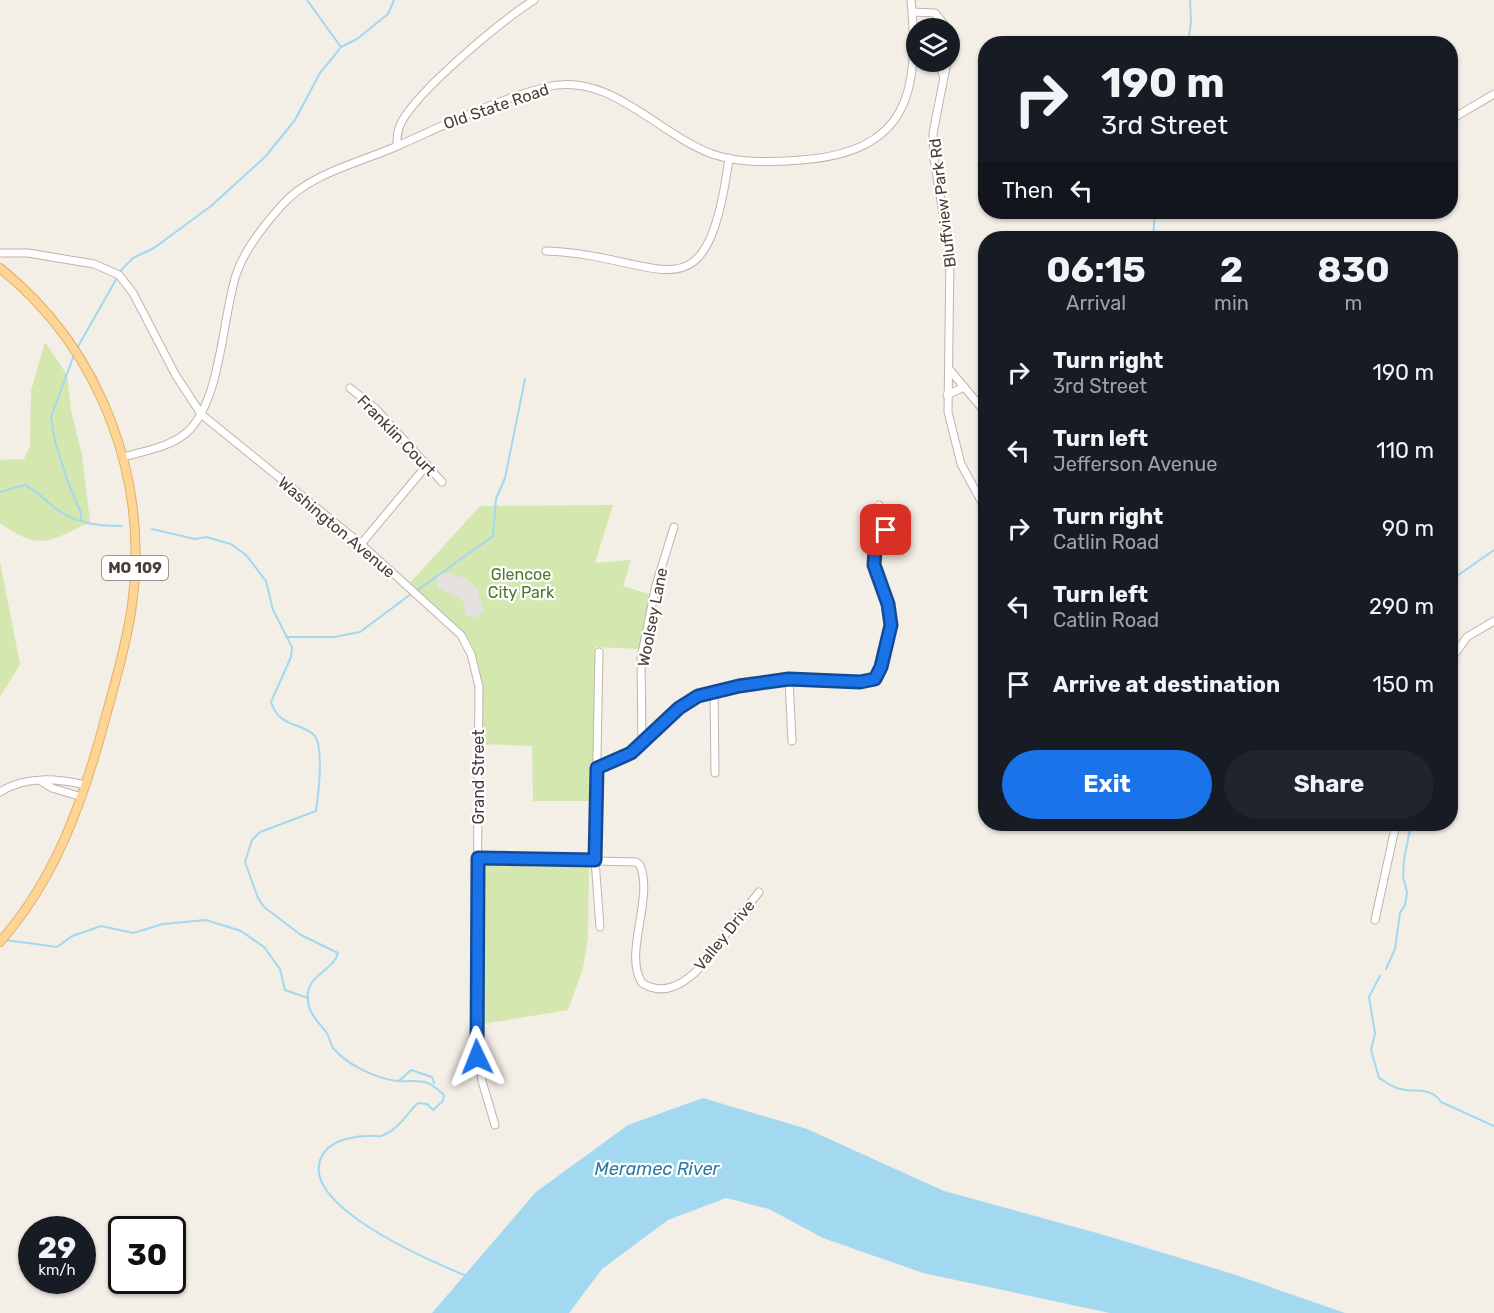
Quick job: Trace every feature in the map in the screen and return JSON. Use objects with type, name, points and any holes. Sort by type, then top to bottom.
[{"type":"main road","name":"MO 109","points":[[0,268],[38,303],[79,355],[104,401],[124,457],[135,526],[134,589],[124,650],[86,785],[63,846],[45,881],[0,942]]},
{"type":"street","points":[[397,146],[402,122],[429,89],[482,40],[534,0]]},
{"type":"street","name":"Old State Road","points":[[124,457],[179,439],[201,414],[216,365],[237,273],[258,235],[284,203],[308,185],[483,108],[545,88],[577,83],[604,91],[690,144],[729,158],[766,162],[824,158],[860,148],[886,131],[901,111],[911,81],[915,50],[911,0]]},
{"type":"street","points":[[921,11],[934,18]]},
{"type":"street","points":[[912,12],[935,13],[939,18]]},
{"type":"street","name":"Bluffview Park Rd","points":[[944,72],[933,134],[934,159],[950,255],[947,396],[951,430],[961,464],[978,495]]},
{"type":"street","points":[[1458,115],[1494,94]]},
{"type":"street","points":[[546,251],[570,252],[667,272],[686,267],[701,255],[712,236],[724,192],[729,158]]},
{"type":"street","name":"Washington Avenue","points":[[0,253],[28,253],[94,264],[120,275],[133,293],[175,374],[201,414],[360,544],[461,634],[467,644]]},
{"type":"street","points":[[949,369],[978,403]]},
{"type":"street","points":[[947,396],[964,387]]},
{"type":"street","name":"Franklin Court","points":[[350,388],[376,409],[442,482]]},
{"type":"street","points":[[360,544],[427,465]]},
{"type":"street","points":[[597,768],[631,753],[679,708],[698,696],[789,679],[869,682],[878,675],[891,619],[874,565],[875,551],[886,532],[879,505]]},
{"type":"street","name":"Woolsey Lane","points":[[642,745],[641,658],[656,585],[674,527]]},
{"type":"street","points":[[1458,650],[1467,637],[1494,621]]},
{"type":"street","name":"Grand Street","points":[[467,644],[479,687],[477,1057],[495,1125]]},
{"type":"street","points":[[599,652],[595,860],[600,927]]},
{"type":"street","points":[[789,679],[792,741]]},
{"type":"street","points":[[714,692],[716,772]]},
{"type":"street","points":[[0,792],[21,783],[56,778],[86,785]]},
{"type":"street","points":[[41,781],[52,788],[82,797]]},
{"type":"street","points":[[1375,920],[1394,831]]},
{"type":"street","points":[[478,858],[595,860]]},
{"type":"street","name":"Valley Drive","points":[[595,860],[636,862],[640,865],[643,892],[635,968],[642,983],[656,989],[674,986],[701,967],[759,892]]},
{"type":"green space","points":[[45,342],[67,375],[71,411],[82,455],[90,522],[54,538],[36,540],[25,538],[0,523],[0,460],[24,459],[30,446],[31,391]]},
{"type":"green space","name":"Glencoe City Park","points":[[613,505],[595,563],[631,560],[623,586],[652,595],[640,649],[595,647],[593,801],[533,801],[532,746],[483,744],[482,688],[477,659],[472,646],[459,628],[410,583],[480,506]]},
{"type":"green space","points":[[0,562],[20,664],[0,697]]},
{"type":"green space","points":[[484,866],[589,867],[588,938],[583,968],[568,1010],[482,1024]]},
{"type":"shaded area","points":[[450,573],[467,579],[477,589],[485,614],[479,613],[477,618],[465,615],[464,603],[461,599],[438,588],[435,575]]},
{"type":"water","name":"Meramec River","points":[[703,1098],[807,1129],[944,1191],[1104,1235],[1233,1274],[1345,1313],[1110,1313],[923,1273],[823,1238],[769,1209],[726,1198],[668,1220],[602,1269],[569,1313],[432,1313],[536,1192],[628,1125]]},
{"type":"waterway","points":[[307,0],[341,47]]},
{"type":"waterway","points":[[76,350],[122,269],[133,258],[154,248],[211,206],[265,157],[295,120],[320,73],[341,47],[357,39],[388,14],[394,0]]},
{"type":"waterway","points":[[1189,36],[1190,0]]},
{"type":"waterway","points":[[1154,219],[1154,231]]},
{"type":"waterway","points":[[74,355],[51,417],[55,441],[67,480],[81,513],[81,521]]},
{"type":"waterway","points":[[416,591],[493,536],[496,499],[505,478],[525,379]]},
{"type":"waterway","points":[[0,492],[25,485],[71,518],[96,525],[122,526]]},
{"type":"waterway","points":[[152,529],[195,539],[206,537],[231,544],[246,555],[266,581],[273,610],[292,647],[291,657],[271,702],[279,716],[307,730],[317,740],[320,771],[316,811],[260,832],[252,840],[245,862],[258,898],[264,907],[301,935],[338,953],[336,959],[310,986],[308,1004],[312,1014],[327,1034],[333,1048],[354,1065],[390,1080],[427,1083],[444,1095],[443,1101],[433,1110],[427,1104],[418,1103],[397,1126],[381,1136],[346,1139],[328,1148],[319,1167],[325,1187],[342,1207],[367,1226],[425,1258],[467,1276]]},
{"type":"waterway","points":[[1458,575],[1494,550]]},
{"type":"waterway","points":[[286,637],[334,637],[360,632],[411,594]]},
{"type":"waterway","points":[[1386,969],[1395,949],[1400,913],[1405,905],[1407,892],[1403,877],[1404,860],[1410,831]]},
{"type":"waterway","points":[[6,940],[57,947],[72,936],[101,926],[133,933],[163,924],[206,920],[241,931],[264,947],[280,969],[285,990],[308,998]]},
{"type":"waterway","points":[[1380,976],[1369,997],[1375,1033],[1371,1050],[1379,1078],[1403,1090],[1432,1093],[1441,1102],[1494,1126]]},
{"type":"waterway","points":[[399,1081],[411,1070],[432,1077],[434,1083]]},
{"type":"route","points":[[477,1057],[478,858],[595,860],[597,768],[631,753],[679,708],[698,696],[739,686],[789,679],[815,678],[860,682],[875,679],[881,667],[891,625],[890,611],[874,565],[875,551],[885,537],[886,530]]}]
